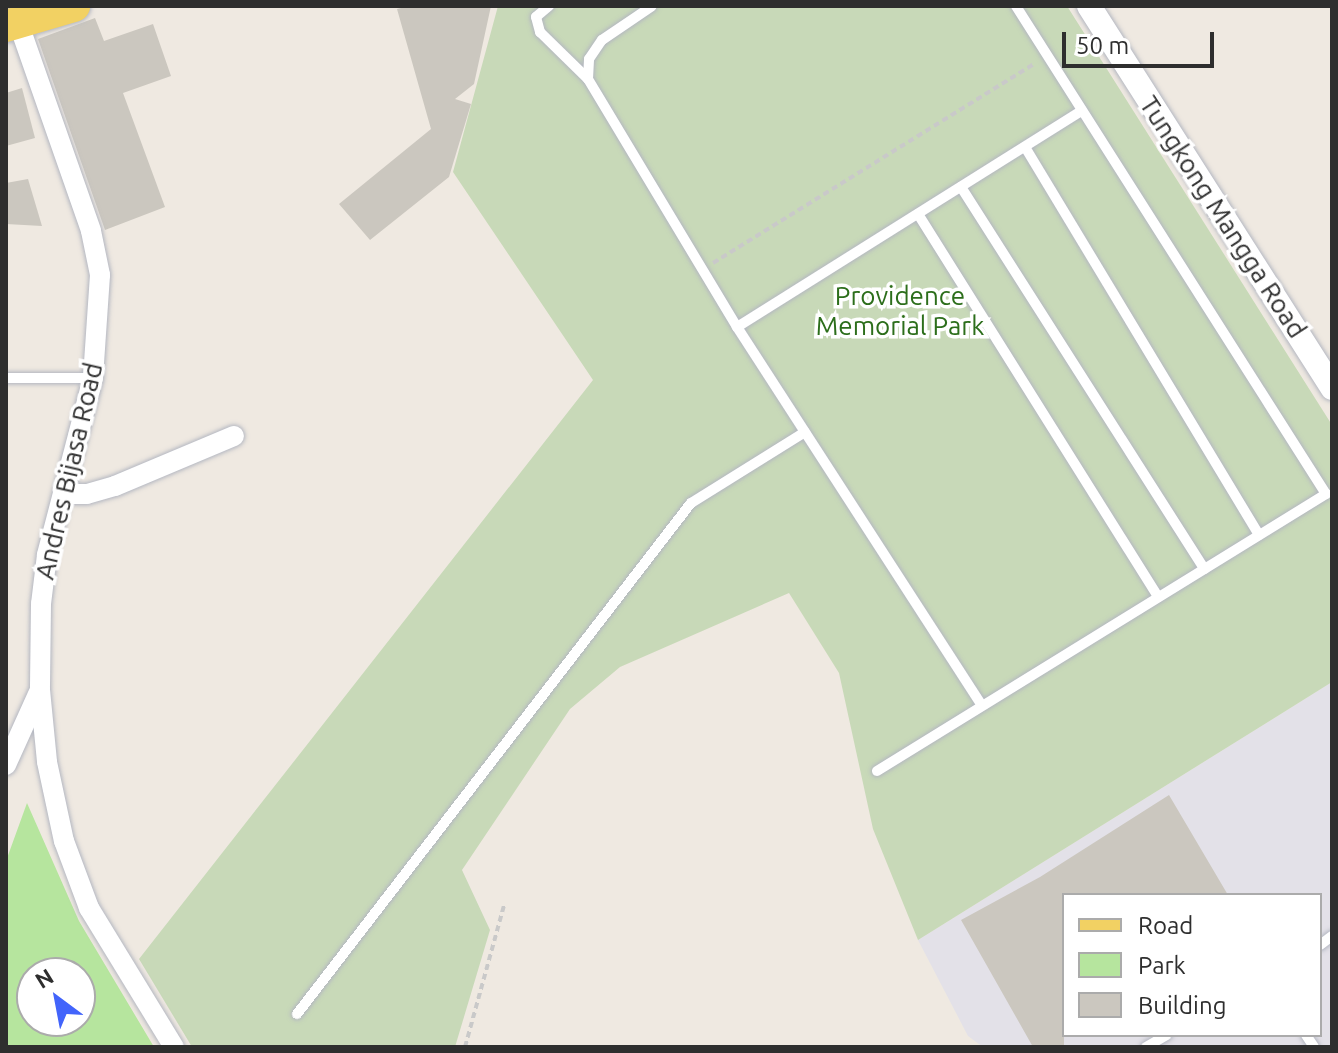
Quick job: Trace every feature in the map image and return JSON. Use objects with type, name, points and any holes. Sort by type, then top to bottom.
[{"type":"main road","points":[[12,24],[74,6]]},
{"type":"street","name":"Tungkong Mangga Road","points":[[1089,6],[1332,388]]},
{"type":"street","name":"Andres Bijasa Road","points":[[12,24],[97,252],[101,303],[93,378],[47,555],[41,604],[40,690],[54,797],[76,878],[89,908],[174,1047]]},
{"type":"street","points":[[65,494],[87,494],[115,486],[234,436]]},
{"type":"street","points":[[6,765],[40,690]]},
{"type":"lane","points":[[549,6],[536,17],[540,32],[588,79],[737,327],[982,705]]},
{"type":"lane","points":[[588,79],[589,59],[602,40],[652,6]]},
{"type":"lane","points":[[877,771],[1326,494],[1016,6]]},
{"type":"lane","points":[[737,327],[1082,111]]},
{"type":"lane","points":[[1025,147],[1259,535]]},
{"type":"lane","points":[[961,187],[1204,569]]},
{"type":"lane","points":[[918,214],[1158,597]]},
{"type":"lane","points":[[6,378],[93,378]]},
{"type":"lane","points":[[297,1014],[691,503],[805,432]]},
{"type":"lane","points":[[1146,1047],[1163,1040]]},
{"type":"path","points":[[704,269],[1049,54]]},
{"type":"path","points":[[465,1047],[504,905]]},
{"type":"shaded area","points":[[1332,682],[1332,1047],[983,1047],[968,1036],[918,940]]},
{"type":"green space","name":"Providence Memorial Park","points":[[498,6],[1067,6],[1332,425],[1332,682],[918,940],[873,829],[839,673],[789,593],[620,667],[570,709],[462,870],[490,930],[455,1047],[192,1047],[139,959],[593,380],[453,172]]},
{"type":"green space","points":[[27,803],[79,921],[154,1047],[6,1047],[6,861]]},
{"type":"building","points":[[409,6],[491,6],[474,84],[455,99],[471,104],[449,177],[370,240],[339,204],[431,129],[397,9]]},
{"type":"building","points":[[95,18],[104,41],[153,24],[171,76],[123,93],[165,207],[105,230],[38,39]]},
{"type":"building","points":[[22,88],[35,138],[6,146],[6,93]]},
{"type":"building","points":[[28,179],[42,226],[6,224],[6,183]]},
{"type":"building","points":[[1169,795],[1227,893],[1062,893],[1064,1047],[1033,1047],[961,920],[1040,877]]}]
